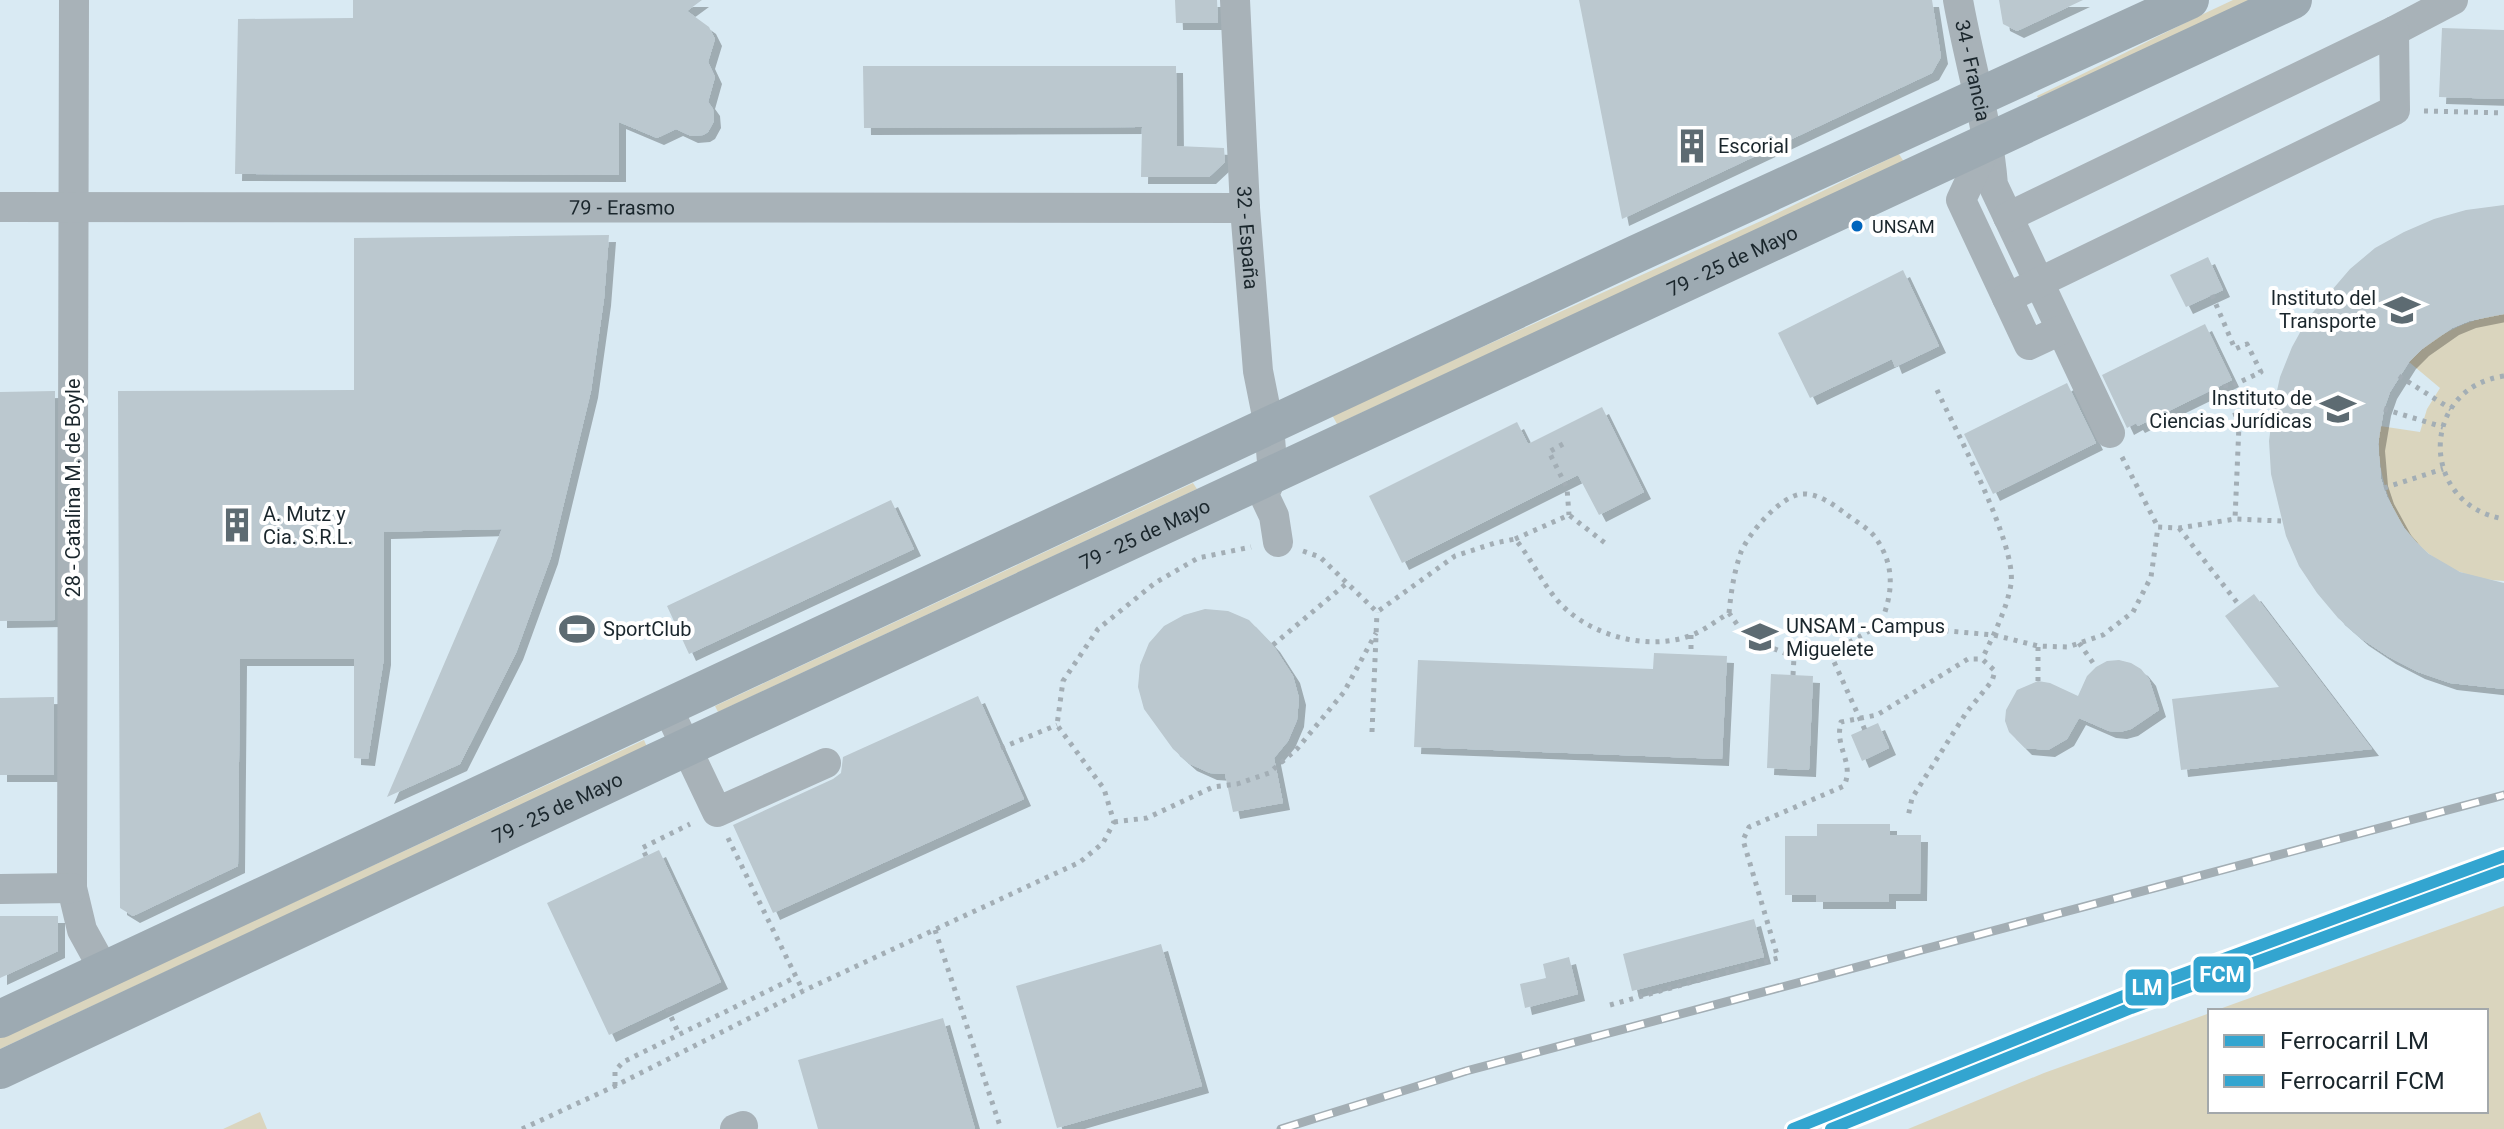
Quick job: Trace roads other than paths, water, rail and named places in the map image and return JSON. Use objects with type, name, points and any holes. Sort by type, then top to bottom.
[{"type":"main road","points":[[0,1019],[1977,96],[2190,0]]},
{"type":"main road","name":"79 - 25 de Mayo","points":[[0,1070],[686,747],[2293,0]]},
{"type":"street","name":"28 - Catalina M. de Boyle","points":[[74,0],[72,888],[82,930],[104,970]]},
{"type":"street","name":"32 - España","points":[[1235,0],[1245,208],[1258,371],[1269,426],[1273,474],[1264,495],[1274,516],[1278,542]]},
{"type":"street","name":"34 - Francia","points":[[1958,0],[1989,140],[1993,185],[2110,433]]},
{"type":"street","points":[[2008,217],[2453,0]]},
{"type":"street","points":[[2007,298],[2395,110],[2394,31]]},
{"type":"street","points":[[1989,140],[1961,200],[2029,345],[2061,330]]},
{"type":"street","name":"79 - Erasmo","points":[[0,207],[1245,208]]},
{"type":"street","points":[[667,707],[717,812],[826,763]]},
{"type":"street","points":[[0,889],[72,888]]},
{"type":"railway","points":[[1281,1129],[1466,1071],[2504,795]]},
{"type":"rail line","name":"LM","points":[[1793,1129],[2126,995],[2504,856]]},
{"type":"rail line","name":"FCM","points":[[1831,1129],[2131,1008],[2504,871]]},
{"type":"place","name":"Escorial","points":[[1692,146]]},
{"type":"place","name":"UNSAM","points":[[1857,226]]},
{"type":"place","name":"Instituto del Transporte","points":[[2402,310]]},
{"type":"place","name":"Instituto de Ciencias Jurídicas","points":[[2338,409]]},
{"type":"place","name":"A. Mutz y Cia. S.R.L.","points":[[237,525]]},
{"type":"place","name":"SportClub","points":[[577,629]]},
{"type":"place","name":"UNSAM - Campus Miguelete","points":[[1760,637]]}]
